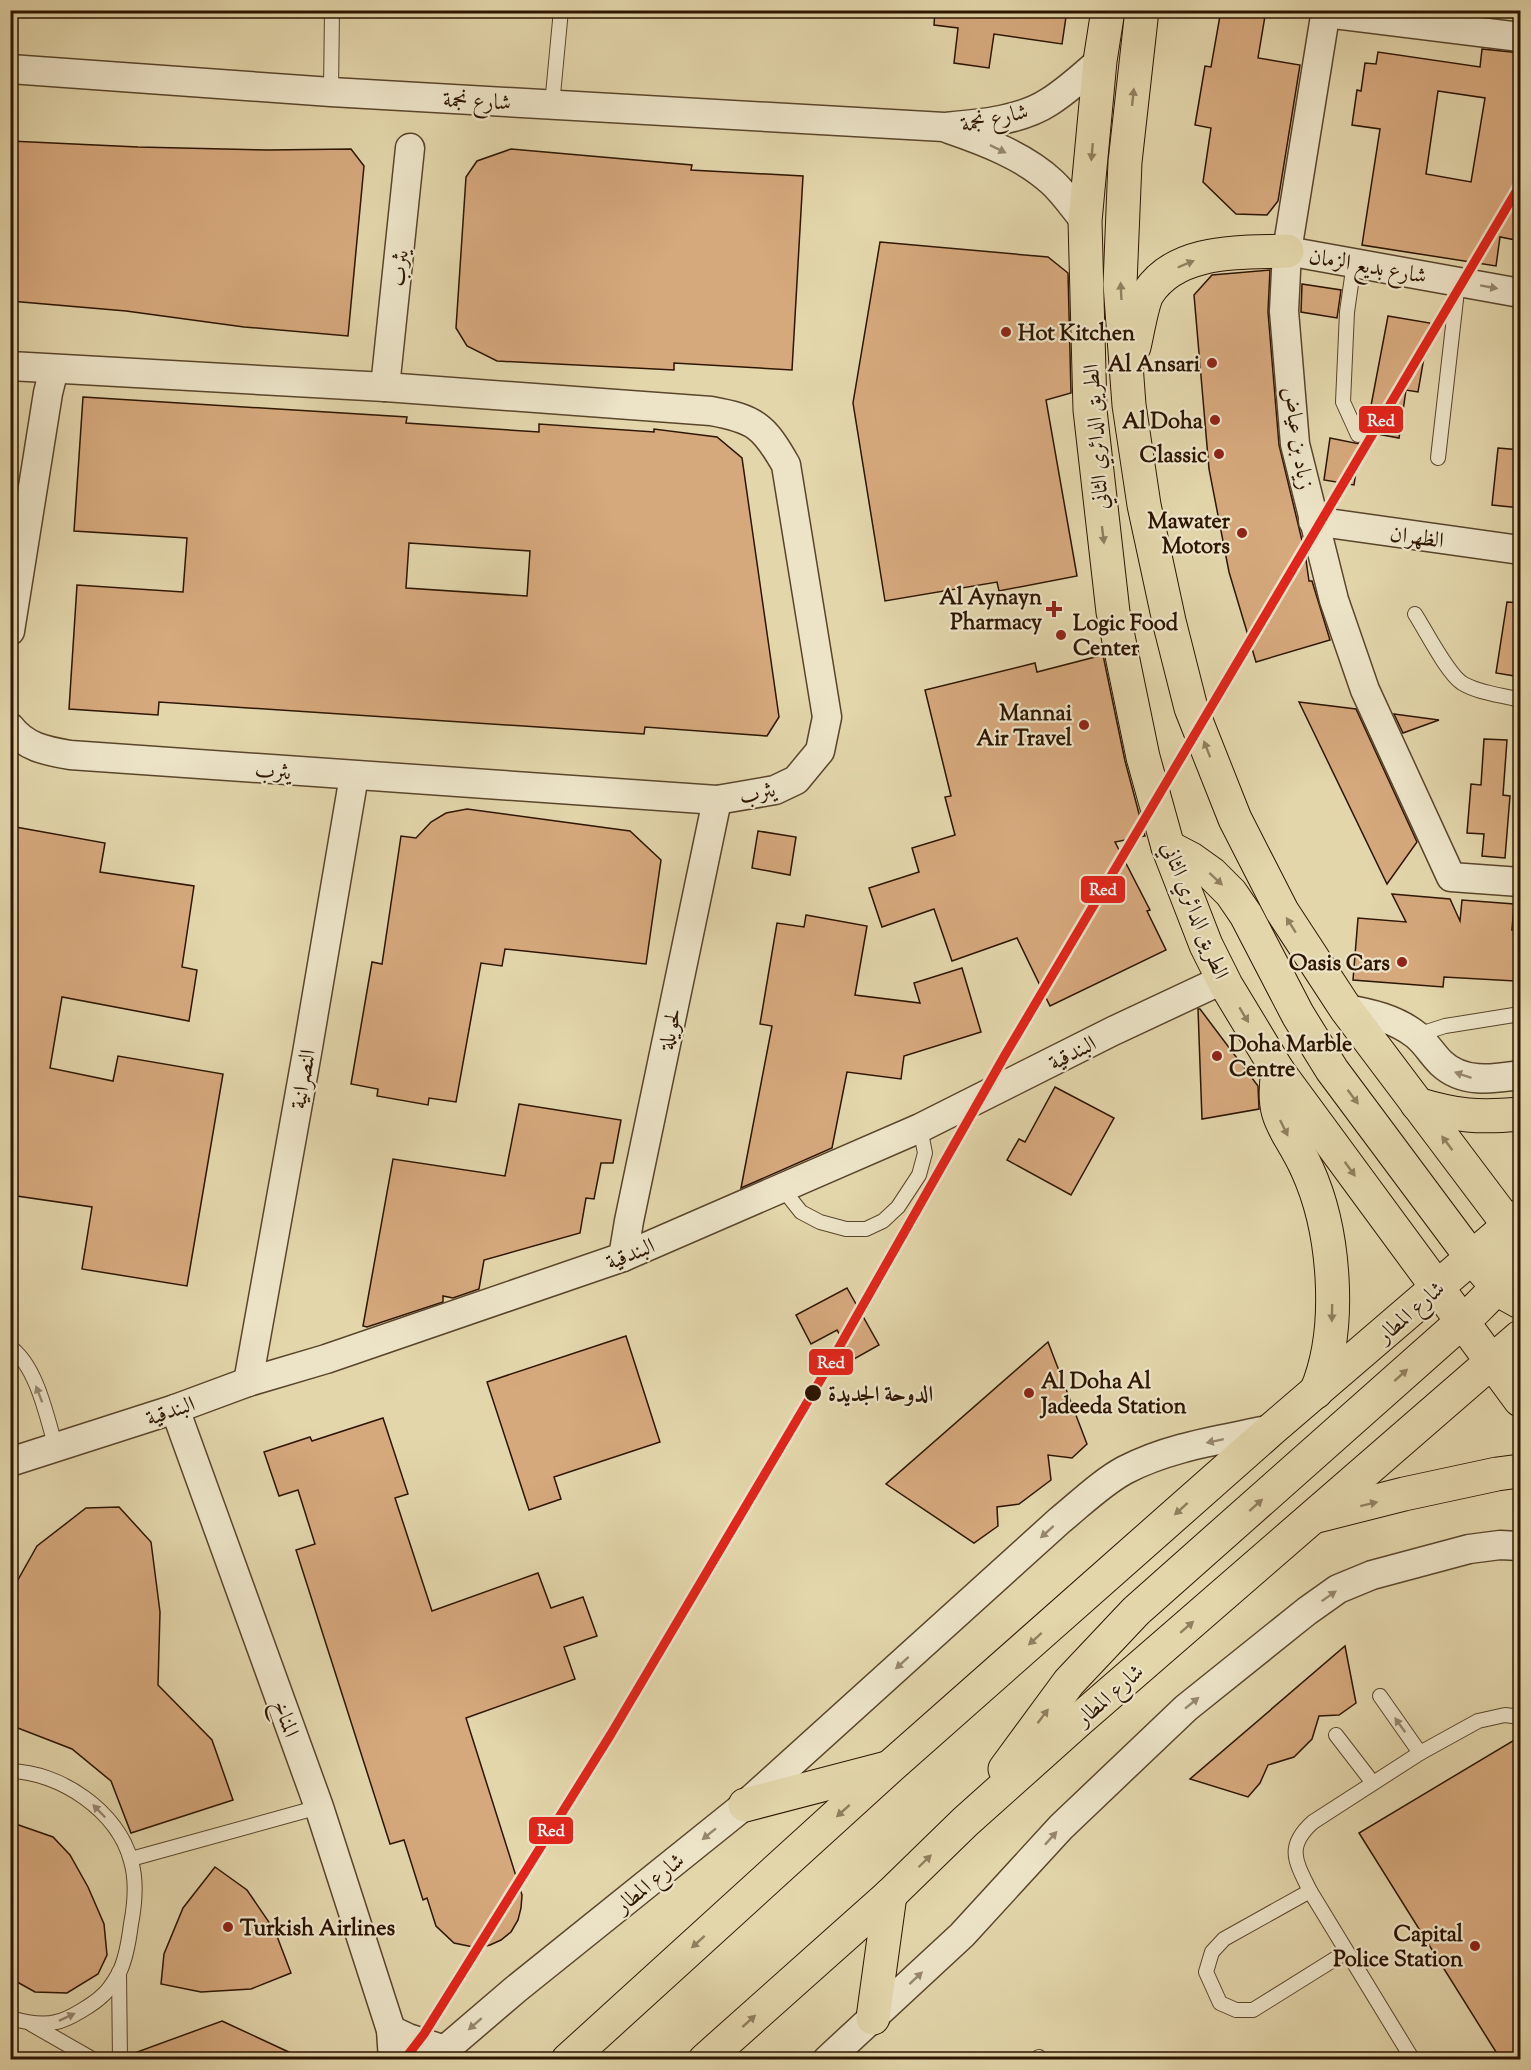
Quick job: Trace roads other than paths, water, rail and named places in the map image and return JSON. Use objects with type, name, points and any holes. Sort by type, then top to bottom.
[{"type":"main road","name":"الطريق الدائري الثاني","points":[[1108,10],[1100,61],[1085,220],[1090,410],[1113,612],[1143,757],[1168,847],[1193,914],[1224,979],[1278,1071],[1521,1400]]},
{"type":"main road","name":"الطريق الدائري الثاني","points":[[1142,10],[1125,162],[1120,284],[1129,405],[1147,516],[1169,621],[1191,708],[1235,819],[1282,911],[1346,1009],[1417,1104],[1517,1228]]},
{"type":"main road","points":[[1129,405],[1134,345],[1147,295],[1164,275],[1188,262],[1224,252],[1287,251]]},
{"type":"main road","points":[[1168,847],[1191,859],[1212,874],[1231,893],[1246,915],[1298,1015],[1332,1070],[1472,1258],[1507,1293]]},
{"type":"main road","points":[[1278,1071],[1275,1093],[1277,1114],[1306,1167],[1317,1195],[1325,1227],[1333,1289],[1332,1335],[1325,1369],[1316,1392]]},
{"type":"main road","points":[[1417,1104],[1461,1116],[1521,1114]]},
{"type":"main road","points":[[1493,1362],[1486,1342],[1486,1333],[1489,1317],[1507,1293],[1508,1271],[1513,1258],[1517,1228]]},
{"type":"main road","name":"شارع المطار","points":[[568,2060],[891,1767],[1272,1429],[1437,1286],[1472,1258],[1517,1228]]},
{"type":"main road","points":[[1437,1286],[1464,1281],[1507,1293]]},
{"type":"main road","points":[[973,1815],[1064,1689],[1136,1611],[1462,1320],[1507,1293]]},
{"type":"main road","name":"شارع المطار","points":[[705,2060],[890,1895],[973,1815],[1521,1337]]},
{"type":"main road","points":[[1312,1517],[1404,1494],[1521,1471]]},
{"type":"main road","points":[[745,1805],[891,1767]]},
{"type":"main road","points":[[873,2018],[890,1895]]},
{"type":"street","points":[[1326,11],[1521,37]]},
{"type":"street","name":"زياد بن عياض","points":[[1326,11],[1287,251],[1284,311],[1295,444],[1334,600],[1365,690],[1452,877],[1521,882]]},
{"type":"street","name":"شارع نجمة","points":[[10,69],[331,92],[944,128],[1018,115],[1047,104],[1070,88],[1100,61]]},
{"type":"street","name":"شارع نجمة","points":[[944,128],[976,139],[1026,164],[1052,182],[1085,220]]},
{"type":"street","name":"يثرب","points":[[385,387],[410,148]]},
{"type":"street","name":"شارع بديع الزمان","points":[[1287,251],[1521,293]]},
{"type":"street","name":"يثرب","points":[[10,366],[385,387],[711,411],[736,416],[757,424],[774,444],[786,465],[826,717],[820,751],[796,780],[776,790],[717,800],[70,755],[28,744],[10,727]]},
{"type":"street","points":[[10,632],[48,393],[54,369]]},
{"type":"street","name":"الظهران","points":[[1313,521],[1521,550]]},
{"type":"street","name":"النصرانية","points":[[248,1382],[354,776]]},
{"type":"street","name":"لحويلة","points":[[623,1257],[717,800]]},
{"type":"street","name":"البندقية","points":[[10,1462],[175,1409],[248,1382],[326,1359],[623,1257],[920,1128],[1113,1031],[1224,979]]},
{"type":"street","points":[[1346,1009],[1370,1013],[1417,1035],[1443,1065],[1456,1074],[1474,1079],[1521,1075]]},
{"type":"street","name":"المناخ","points":[[175,1409],[319,1807],[391,2030],[393,2060]]},
{"type":"street","name":"شارع المطار","points":[[439,2055],[516,1989],[745,1805],[1059,1521],[1106,1482],[1124,1471],[1174,1450],[1272,1429]]},
{"type":"street","points":[[827,2060],[962,1935],[1061,1827],[1186,1708],[1307,1611],[1338,1589],[1372,1575],[1469,1549],[1500,1545],[1521,1546]]},
{"type":"street","points":[[391,2030],[439,2055]]},
{"type":"lane","points":[[331,92],[332,10]]},
{"type":"lane","points":[[552,105],[561,10]]},
{"type":"lane","points":[[1354,263],[1347,312],[1343,402],[1358,435]]},
{"type":"lane","points":[[1438,458],[1458,282]]},
{"type":"lane","points":[[1415,614],[1453,674],[1461,682],[1473,688],[1521,700]]},
{"type":"lane","points":[[1417,1035],[1445,1026],[1521,1014]]},
{"type":"lane","points":[[782,1188],[801,1212],[820,1222],[846,1229],[866,1229],[883,1221],[898,1207],[919,1175],[926,1153],[920,1128]]},
{"type":"lane","points":[[10,1347],[19,1353],[40,1395],[56,1448]]},
{"type":"lane","points":[[1380,1696],[1420,1753]]},
{"type":"lane","points":[[1410,2058],[1310,1891],[1295,1854],[1297,1841],[1301,1832],[1313,1822],[1420,1753],[1478,1721],[1505,1715],[1521,1717]]},
{"type":"lane","points":[[1336,1735],[1373,1783]]},
{"type":"lane","points":[[10,1771],[24,1771],[46,1776],[73,1788],[98,1809],[118,1832],[131,1859],[135,1885],[128,1944],[119,1971],[103,1996],[79,2012],[56,2022],[29,2023]]},
{"type":"lane","points":[[131,1859],[319,1807]]},
{"type":"lane","points":[[1310,1891],[1224,1939],[1212,1952],[1206,1972],[1220,2003],[1236,2010],[1253,2010],[1346,1952]]},
{"type":"lane","points":[[119,1971],[120,2060]]},
{"type":"lane","points":[[10,2018],[29,2023],[94,2060]]},
{"type":"place","name":"Hot Kitchen","points":[[1006,332]]},
{"type":"place","name":"Al Ansari","points":[[1212,363]]},
{"type":"place","name":"Al Doha","points":[[1215,420]]},
{"type":"place","name":"Classic","points":[[1219,454]]},
{"type":"place","name":"Mawater Motors","points":[[1242,533]]},
{"type":"place","name":"Al Aynayn Pharmacy","points":[[1054,609]]},
{"type":"place","name":"Logic Food Center","points":[[1061,635]]},
{"type":"place","name":"Mannai Air Travel","points":[[1084,725]]},
{"type":"place","name":"Oasis Cars","points":[[1402,962]]},
{"type":"place","name":"Doha Marble Centre","points":[[1217,1056]]},
{"type":"place","name":"الدوحة الجديدة","points":[[813,1393]]},
{"type":"place","name":"Al Doha Al Jadeeda Station","points":[[1029,1393]]},
{"type":"place","name":"Turkish Airlines","points":[[228,1927]]},
{"type":"place","name":"Capital Police Station","points":[[1475,1946]]}]
